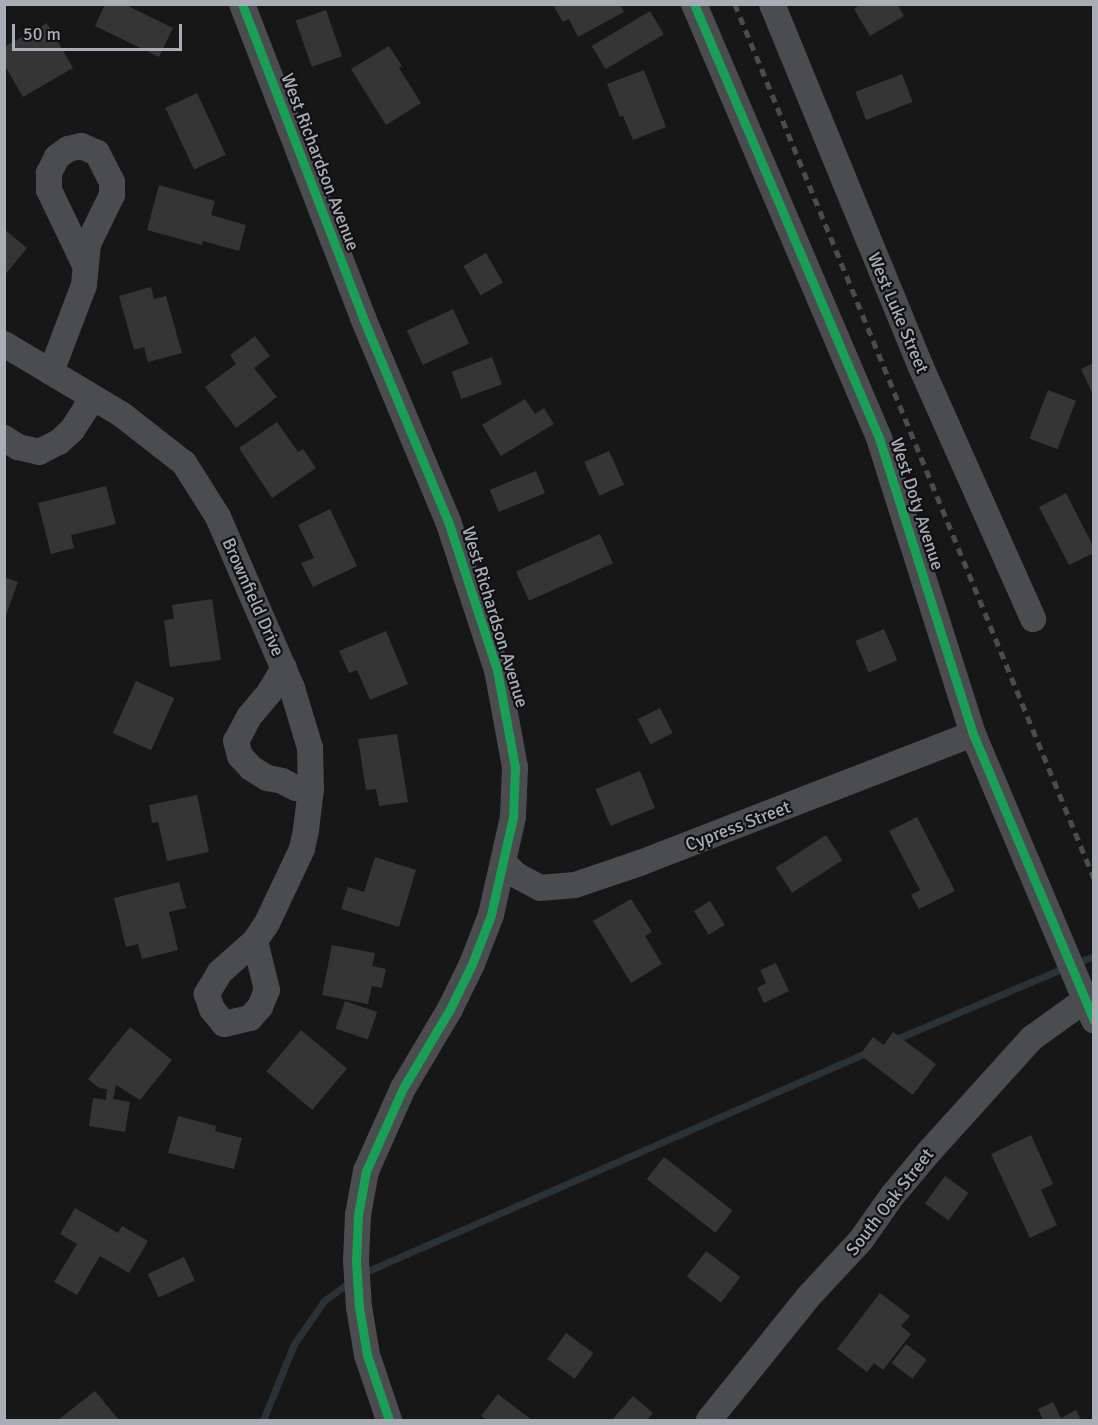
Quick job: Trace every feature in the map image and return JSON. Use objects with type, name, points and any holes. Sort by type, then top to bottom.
[{"type":"street","name":"West Richardson Avenue","points":[[242,4],[363,318],[448,521],[497,670],[508,718],[515,767],[513,817],[492,915],[450,1009],[403,1089],[366,1171],[358,1215],[356,1251],[359,1307],[367,1354],[390,1420]]},
{"type":"street","name":"West Doty Avenue","points":[[694,4],[879,438],[974,734],[1089,1010]]},
{"type":"street","name":"West Luke Street","points":[[772,4],[917,357],[1033,619]]},
{"type":"street","points":[[51,372],[84,285],[85,265]]},
{"type":"street","name":"Brownfield Drive","points":[[4,344],[153,436],[184,463],[197,479],[218,517],[284,668],[306,728],[310,748],[311,789],[302,849],[276,905],[255,941]]},
{"type":"street","points":[[4,438],[18,447],[39,452],[59,442],[72,430],[93,398]]},
{"type":"street","points":[[284,668],[269,693],[249,717],[236,741],[240,756],[250,768],[267,778],[282,781],[296,788],[311,789]]},
{"type":"street","name":"Cypress Street","points":[[504,863],[516,875],[540,888],[575,885],[640,863],[974,734]]},
{"type":"street","name":"South Oak Street","points":[[709,1420],[781,1330],[861,1240],[892,1196],[928,1153],[1032,1038],[1089,1010]]},
{"type":"building","points":[[105,4],[124,4],[173,28],[159,57],[95,26]]},
{"type":"building","points":[[558,4],[620,4],[624,12],[578,37],[569,19],[563,22],[554,7]]},
{"type":"building","points":[[862,4],[897,4],[904,16],[870,36],[854,9]]},
{"type":"building","points":[[326,10],[342,56],[312,67],[296,20]]},
{"type":"building","points":[[650,11],[664,34],[606,69],[592,46]]},
{"type":"building","points":[[47,23],[73,68],[23,97],[4,64],[4,47]]},
{"type":"building","points":[[389,46],[402,66],[399,68],[421,103],[386,125],[351,69]]},
{"type":"building","points":[[644,70],[666,127],[633,140],[623,116],[620,117],[607,84]]},
{"type":"building","points":[[902,74],[913,102],[866,120],[855,92]]},
{"type":"building","points":[[197,93],[226,155],[194,169],[165,108]]},
{"type":"building","points":[[159,185],[215,201],[211,215],[246,225],[239,251],[203,241],[202,245],[147,230]]},
{"type":"building","points":[[4,229],[27,248],[4,276]]},
{"type":"building","points":[[486,253],[503,282],[480,295],[463,266]]},
{"type":"building","points":[[151,287],[154,299],[166,296],[182,353],[148,362],[144,347],[134,350],[119,296]]},
{"type":"building","points":[[453,309],[469,343],[423,365],[407,331]]},
{"type":"building","points":[[255,336],[270,356],[254,368],[277,397],[236,428],[205,387],[236,364],[230,355]]},
{"type":"building","points":[[492,357],[502,384],[462,399],[452,372]]},
{"type":"building","points":[[1094,363],[1094,397],[1081,369]]},
{"type":"building","points":[[1048,390],[1076,401],[1057,449],[1029,439]]},
{"type":"building","points":[[525,399],[535,414],[544,408],[554,424],[501,456],[482,425]]},
{"type":"building","points":[[277,422],[298,452],[303,449],[316,468],[272,498],[239,448]]},
{"type":"building","points":[[609,451],[624,485],[599,496],[584,462]]},
{"type":"building","points":[[536,471],[545,493],[499,512],[490,490]]},
{"type":"building","points":[[106,486],[116,524],[71,535],[74,548],[51,554],[38,503]]},
{"type":"building","points":[[1066,493],[1094,548],[1094,553],[1069,565],[1039,507]]},
{"type":"building","points":[[330,509],[357,566],[313,587],[301,563],[314,558],[298,525]]},
{"type":"building","points":[[600,534],[613,563],[529,601],[516,571]]},
{"type":"building","points":[[4,577],[18,582],[5,618],[4,618]]},
{"type":"building","points":[[212,599],[221,660],[170,667],[164,620],[174,619],[172,605]]},
{"type":"building","points":[[884,629],[897,660],[869,672],[855,641]]},
{"type":"building","points":[[386,631],[408,684],[370,700],[357,670],[349,673],[339,651]]},
{"type":"building","points":[[136,681],[174,698],[151,750],[113,733]]},
{"type":"building","points":[[660,708],[673,733],[650,744],[638,719]]},
{"type":"building","points":[[397,734],[408,802],[379,806],[376,789],[366,790],[358,739]]},
{"type":"building","points":[[640,771],[655,808],[610,826],[595,789]]},
{"type":"building","points":[[197,795],[209,852],[167,861],[158,822],[152,823],[149,805]]},
{"type":"building","points":[[917,817],[955,891],[919,909],[911,895],[920,890],[889,831]]},
{"type":"building","points":[[826,835],[842,860],[792,893],[776,868]]},
{"type":"building","points":[[375,857],[416,870],[399,927],[341,909],[348,887],[364,892]]},
{"type":"building","points":[[179,882],[186,908],[169,912],[178,950],[142,959],[138,944],[126,947],[114,898]]},
{"type":"building","points":[[631,899],[652,932],[645,936],[662,964],[631,983],[593,921]]},
{"type":"building","points":[[710,901],[725,925],[709,935],[694,911]]},
{"type":"building","points":[[332,945],[375,953],[372,966],[386,969],[382,988],[372,986],[368,1004],[322,995]]},
{"type":"building","points":[[776,963],[789,991],[764,1003],[757,988],[766,983],[760,970]]},
{"type":"building","points":[[345,1001],[377,1012],[368,1039],[336,1028]]},
{"type":"building","points":[[130,1027],[172,1060],[140,1100],[116,1085],[113,1099],[130,1102],[125,1132],[89,1126],[93,1098],[106,1100],[107,1089],[99,1088],[88,1079]]},
{"type":"building","points":[[301,1030],[347,1069],[312,1110],[266,1071]]},
{"type":"building","points":[[893,1032],[936,1064],[913,1095],[860,1055],[873,1037],[884,1045]]},
{"type":"building","points":[[178,1116],[216,1126],[215,1131],[242,1138],[234,1169],[168,1153]]},
{"type":"building","points":[[1031,1135],[1053,1184],[1041,1190],[1057,1225],[1030,1238],[991,1154]]},
{"type":"building","points":[[664,1157],[733,1211],[715,1233],[647,1179]]},
{"type":"building","points":[[945,1176],[968,1193],[948,1221],[925,1204]]},
{"type":"building","points":[[75,1208],[118,1233],[122,1226],[148,1241],[129,1273],[100,1256],[77,1295],[54,1282],[77,1244],[60,1234]]},
{"type":"building","points":[[706,1251],[740,1277],[721,1302],[687,1277]]},
{"type":"building","points":[[184,1257],[195,1281],[159,1297],[148,1274]]},
{"type":"building","points":[[880,1293],[910,1316],[901,1326],[911,1334],[883,1370],[874,1363],[867,1372],[837,1349]]},
{"type":"building","points":[[566,1333],[594,1353],[575,1379],[547,1359]]},
{"type":"building","points":[[906,1344],[927,1360],[912,1379],[892,1363]]},
{"type":"building","points":[[95,1391],[119,1420],[58,1420]]},
{"type":"building","points":[[498,1394],[532,1420],[487,1420],[481,1416]]},
{"type":"building","points":[[633,1396],[653,1413],[647,1420],[612,1420]]},
{"type":"building","points":[[1053,1402],[1061,1418],[1076,1410],[1081,1420],[1043,1420],[1038,1409]]},
{"type":"waterway","points":[[1076,963],[1094,956]]},
{"type":"waterway","points":[[894,1040],[1066,967]]},
{"type":"waterway","points":[[361,1274],[868,1052]]},
{"type":"waterway","points":[[263,1420],[294,1344],[324,1301],[352,1280]]},
{"type":"railway","points":[[735,4],[1094,878]]},
{"type":"cycle path","points":[[242,4],[363,318],[448,521],[497,670],[515,767],[513,817],[491,915],[472,964],[450,1009],[403,1088],[366,1171],[358,1215],[356,1261],[359,1307],[367,1355],[389,1420]]},
{"type":"cycle path","points":[[694,4],[879,438],[973,734],[1094,1020]]}]
